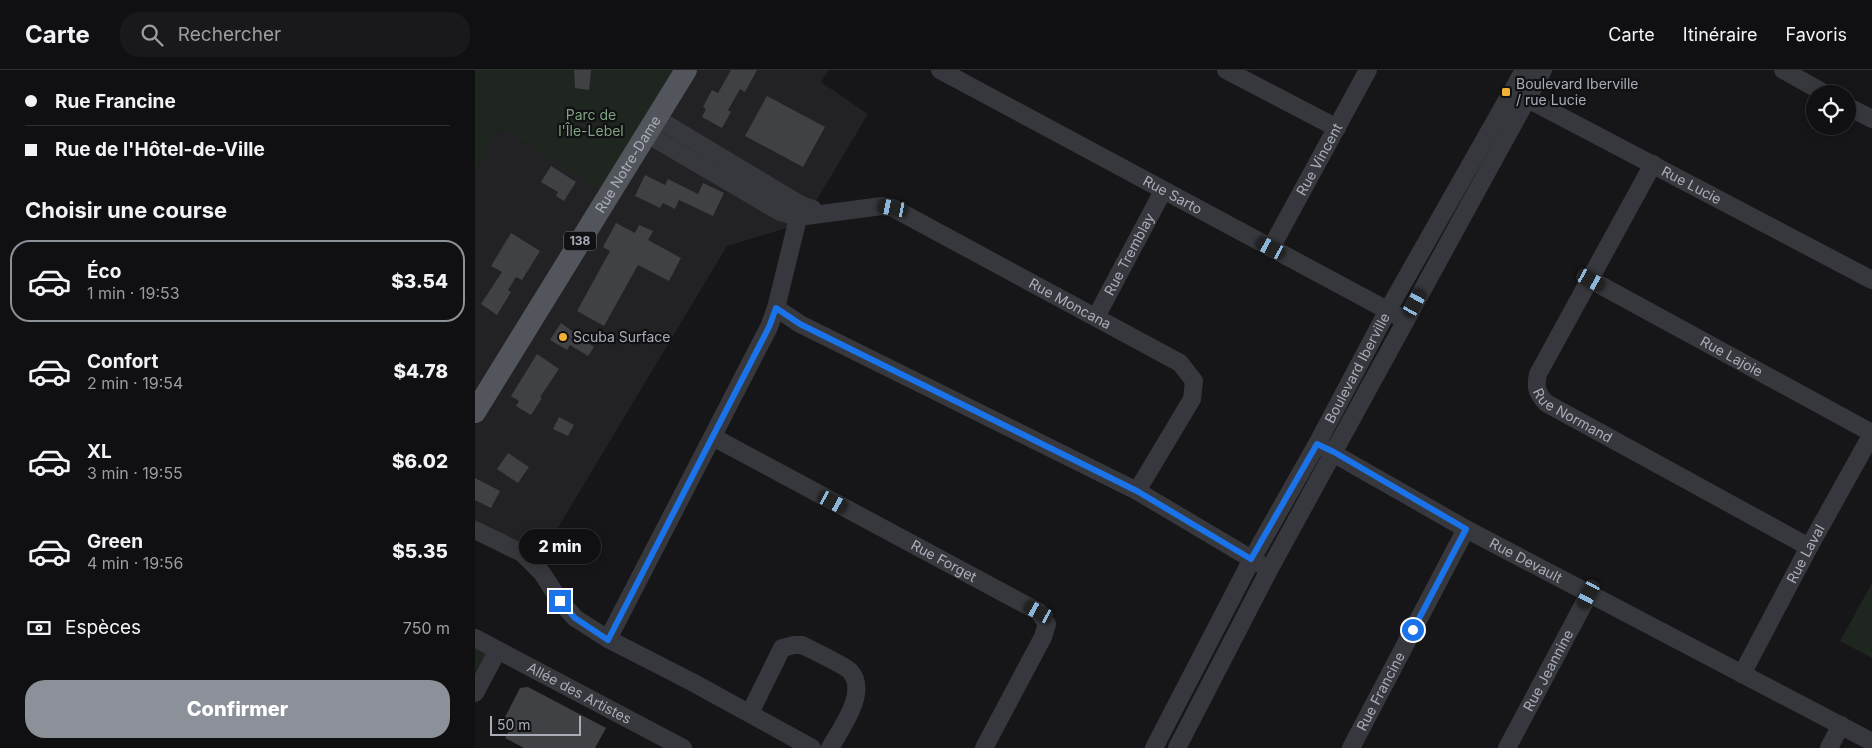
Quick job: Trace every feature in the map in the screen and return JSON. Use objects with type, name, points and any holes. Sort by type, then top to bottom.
[{"type":"main road","name":"Rue Notre-Dame","points":[[475,412],[686,70]]},
{"type":"street","name":"Rue Sarto","points":[[940,70],[1405,320]]},
{"type":"street","points":[[1226,70],[1337,128]]},
{"type":"street","name":"Rue Vincent","points":[[1271,248],[1368,70]]},
{"type":"street","name":"Boulevard Iberville","points":[[1177,748],[1269,570],[1405,320],[1520,95],[1524,70]]},
{"type":"street","name":"Boulevard Iberville","points":[[1154,748],[1251,559],[1317,444],[1388,310],[1520,95],[1543,70]]},
{"type":"street","points":[[1783,70],[1810,85]]},
{"type":"street","name":"Rue Lucie","points":[[1520,95],[1872,280]]},
{"type":"street","points":[[1856,111],[1872,119]]},
{"type":"street","points":[[608,640],[769,327],[776,308],[800,211],[780,212],[652,126]]},
{"type":"street","name":"Rue Normand","points":[[1653,164],[1539,374],[1536,386],[1538,395],[1546,403],[1809,547]]},
{"type":"street","name":"Rue Tremblay","points":[[1096,317],[1163,191]]},
{"type":"street","name":"Rue Moncana","points":[[800,211],[823,212],[882,206],[893,208],[1180,364],[1193,381],[1192,399],[1137,491]]},
{"type":"street","name":"Rue Lajoie","points":[[1591,280],[1872,434]]},
{"type":"street","points":[[776,308],[800,324],[1137,491],[1269,570]]},
{"type":"street","name":"Rue Laval","points":[[1742,674],[1809,547],[1872,434]]},
{"type":"street","name":"Rue Forget","points":[[713,437],[1039,612],[1047,624],[1043,637],[984,748]]},
{"type":"street","name":"Rue Devault","points":[[1317,444],[1466,529],[1872,742]]},
{"type":"street","name":"Rue Francine","points":[[1351,748],[1466,529]]},
{"type":"street","points":[[475,530],[522,553],[542,573],[560,601],[575,618],[608,640],[750,713],[812,748]]},
{"type":"street","name":"Rue Jeannine","points":[[1507,748],[1589,594]]},
{"type":"street","name":"Allée des Artistes","points":[[475,638],[683,748]]},
{"type":"street","points":[[750,713],[782,648],[802,645],[850,670],[858,684],[857,697],[830,748]]},
{"type":"street","points":[[475,693],[498,650]]},
{"type":"street","points":[[1829,748],[1841,725]]},
{"type":"shaded area","points":[[680,70],[829,70],[821,82],[868,114],[803,223],[727,246],[541,556],[475,532],[475,171],[499,127],[607,193]]},
{"type":"green space","name":"Parc de l'Île-Lebel","points":[[475,70],[682,70],[607,194],[499,127],[475,171]]},
{"type":"green space","points":[[1872,583],[1872,658],[1840,641]]},
{"type":"green space","points":[[475,647],[487,653],[475,675]]},
{"type":"building","points":[[574,70],[591,70],[589,90],[575,88]]},
{"type":"building","points":[[731,70],[757,70],[745,92],[740,89],[728,110],[731,112],[722,128],[702,117],[706,109],[703,107],[712,90],[718,93]]},
{"type":"building","points":[[767,96],[825,127],[803,167],[745,136]]},
{"type":"building","points":[[551,166],[576,182],[564,201],[556,196],[558,192],[541,182]]},
{"type":"building","points":[[645,175],[665,185],[668,179],[698,194],[703,183],[724,193],[713,216],[679,200],[675,209],[663,203],[660,208],[635,196]]},
{"type":"building","points":[[616,223],[635,233],[639,225],[653,231],[648,240],[681,258],[669,281],[638,265],[604,326],[577,311],[610,251],[603,247]]},
{"type":"building","points":[[511,233],[540,251],[522,280],[516,277],[508,290],[511,292],[497,315],[481,304],[502,272],[491,266]]},
{"type":"building","points":[[561,323],[594,347],[588,356],[570,345],[567,350],[550,340]]},
{"type":"building","points":[[537,354],[559,369],[540,397],[542,398],[531,415],[516,406],[519,401],[511,396]]},
{"type":"building","points":[[559,417],[574,425],[568,436],[553,429]]},
{"type":"building","points":[[508,453],[529,467],[518,483],[497,469]]},
{"type":"building","points":[[475,478],[500,491],[491,508],[475,500]]},
{"type":"building","points":[[528,687],[606,728],[595,748],[524,748],[505,738],[511,727],[504,719],[520,688]]},
{"type":"place","name":"Boulevard Iberville / rue Lucie","points":[[1506,92]]},
{"type":"place","name":"Scuba Surface","points":[[563,337]]},
{"type":"route","points":[[560,601],[575,618],[608,640],[769,327],[776,308],[800,324],[1137,491],[1251,559],[1317,444],[1334,452],[1466,529],[1413,630]]}]
